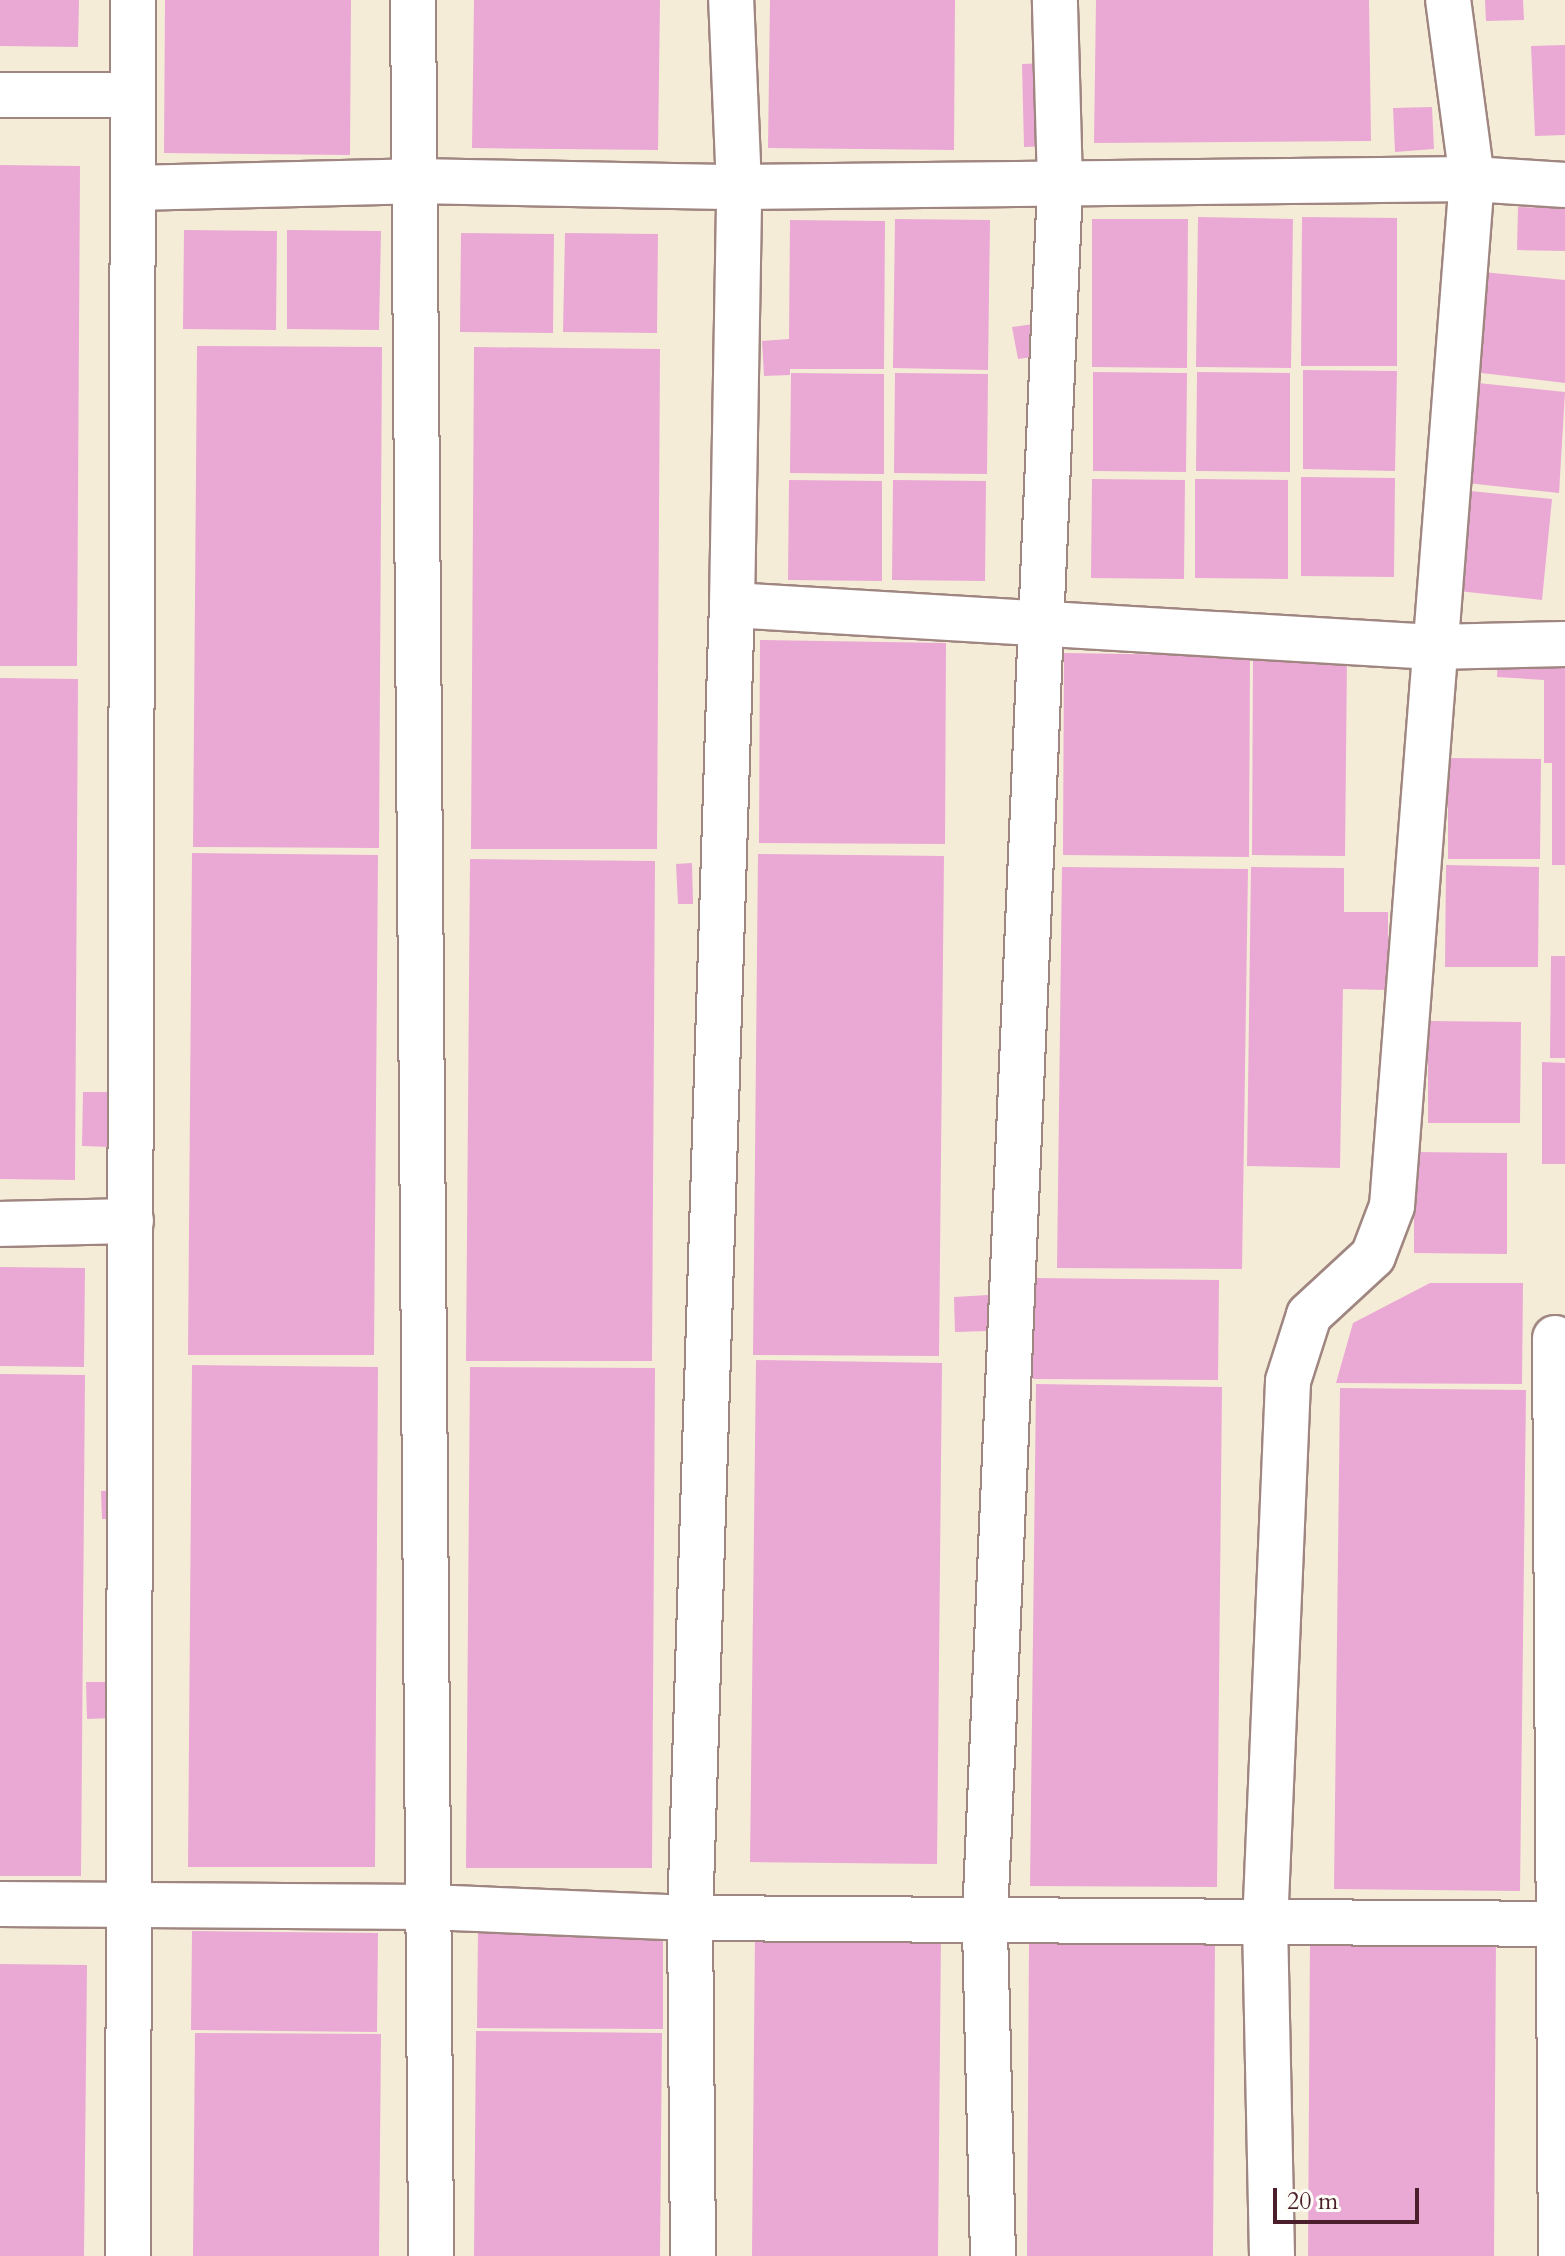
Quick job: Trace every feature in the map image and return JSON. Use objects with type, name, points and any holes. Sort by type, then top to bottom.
[{"type":"street","points":[[128,2256],[133,0]]},
{"type":"street","points":[[413,0],[431,2256]]},
{"type":"street","points":[[693,2256],[690,1918],[732,605],[739,187],[731,0]]},
{"type":"street","points":[[993,2256],[985,1918],[1044,621],[1060,184],[1055,0]]},
{"type":"street","points":[[1272,2256],[1265,1926],[1288,1381],[1309,1315],[1373,1256],[1392,1206],[1433,647],[1472,179],[1448,0]]},
{"type":"street","points":[[0,95],[133,95]]},
{"type":"street","points":[[133,188],[414,181],[739,187],[1472,179],[1565,185]]},
{"type":"street","points":[[732,605],[1044,621],[1433,647],[1565,644]]},
{"type":"street","points":[[0,1224],[131,1221]]},
{"type":"street","points":[[1555,1338],[1562,1924],[1561,2256]]},
{"type":"street","points":[[0,1904],[428,1907],[690,1918],[985,1918],[1265,1926],[1562,1924]]},
{"type":"building","points":[[0,0],[79,0],[78,47],[0,46]]},
{"type":"building","points":[[165,0],[351,0],[350,155],[164,153]]},
{"type":"building","points":[[474,0],[660,0],[658,150],[472,148]]},
{"type":"building","points":[[770,0],[955,0],[954,150],[768,148]]},
{"type":"building","points":[[1096,0],[1369,0],[1371,141],[1094,143]]},
{"type":"building","points":[[1485,0],[1523,0],[1524,20],[1486,21]]},
{"type":"building","points":[[1565,45],[1565,135],[1535,136],[1531,46]]},
{"type":"building","points":[[1072,62],[1075,145],[1024,147],[1022,64]]},
{"type":"building","points":[[1432,107],[1434,149],[1395,152],[1393,108]]},
{"type":"building","points":[[0,165],[80,166],[77,666],[0,666]]},
{"type":"building","points":[[1518,207],[1565,208],[1565,251],[1517,250]]},
{"type":"building","points":[[1198,217],[1293,219],[1291,368],[1196,367]]},
{"type":"building","points":[[1302,217],[1397,218],[1397,366],[1301,366]]},
{"type":"building","points":[[895,219],[990,220],[988,370],[893,368]]},
{"type":"building","points":[[1092,219],[1188,219],[1187,368],[1092,367]]},
{"type":"building","points":[[790,220],[885,221],[884,369],[790,369],[790,375],[764,376],[762,341],[789,339]]},
{"type":"building","points":[[184,230],[277,231],[276,330],[183,329]]},
{"type":"building","points":[[287,230],[381,231],[379,330],[287,329]]},
{"type":"building","points":[[461,233],[554,234],[553,333],[460,332]]},
{"type":"building","points":[[565,233],[658,234],[657,333],[563,332]]},
{"type":"building","points":[[1483,272],[1565,280],[1565,383],[1473,372]]},
{"type":"building","points":[[1048,322],[1053,354],[1018,359],[1012,327]]},
{"type":"building","points":[[197,346],[382,347],[379,848],[193,847]]},
{"type":"building","points":[[474,347],[660,349],[657,849],[471,849]]},
{"type":"building","points":[[1303,370],[1397,371],[1395,471],[1303,469]]},
{"type":"building","points":[[1093,372],[1187,373],[1186,472],[1093,471]]},
{"type":"building","points":[[1197,372],[1290,373],[1290,472],[1196,471]]},
{"type":"building","points":[[791,373],[884,374],[884,474],[790,473]]},
{"type":"building","points":[[895,373],[988,374],[987,474],[894,473]]},
{"type":"building","points":[[1478,383],[1565,392],[1559,493],[1467,483]]},
{"type":"building","points":[[1301,477],[1395,478],[1394,577],[1301,576]]},
{"type":"building","points":[[1092,479],[1185,480],[1184,579],[1091,578]]},
{"type":"building","points":[[1195,479],[1288,480],[1288,579],[1195,578]]},
{"type":"building","points":[[789,480],[882,481],[882,581],[788,580]]},
{"type":"building","points":[[893,480],[986,481],[985,581],[892,580]]},
{"type":"building","points":[[1460,490],[1552,499],[1542,600],[1449,590]]},
{"type":"building","points":[[760,640],[946,643],[945,844],[759,843]]},
{"type":"building","points":[[1498,652],[1565,662],[1565,865],[1552,865],[1552,763],[1544,763],[1544,680],[1497,677]]},
{"type":"building","points":[[1064,653],[1250,656],[1249,857],[1063,855]]},
{"type":"building","points":[[1253,654],[1347,655],[1345,856],[1252,855]]},
{"type":"building","points":[[0,678],[78,679],[75,1180],[0,1179]]},
{"type":"building","points":[[1448,758],[1541,759],[1540,859],[1448,859]]},
{"type":"building","points":[[192,853],[378,855],[374,1355],[188,1355]]},
{"type":"building","points":[[758,854],[944,856],[939,1356],[753,1355]]},
{"type":"building","points":[[470,859],[655,861],[652,1361],[466,1361]]},
{"type":"building","points":[[692,863],[693,904],[678,904],[676,864]]},
{"type":"building","points":[[1446,865],[1539,867],[1538,967],[1445,967]]},
{"type":"building","points":[[1062,867],[1248,869],[1242,1269],[1057,1268]]},
{"type":"building","points":[[1251,867],[1344,868],[1344,912],[1388,912],[1388,990],[1343,989],[1340,1168],[1247,1166]]},
{"type":"building","points":[[1551,956],[1565,956],[1565,1058],[1550,1058]]},
{"type":"building","points":[[1428,1021],[1521,1022],[1520,1123],[1428,1123]]},
{"type":"building","points":[[1542,1062],[1565,1063],[1565,1164],[1542,1164]]},
{"type":"building","points":[[83,1092],[111,1092],[110,1147],[82,1146]]},
{"type":"building","points":[[1414,1152],[1507,1153],[1507,1254],[1414,1253]]},
{"type":"building","points":[[0,1267],[85,1268],[84,1367],[0,1366]]},
{"type":"building","points":[[1033,1278],[1219,1280],[1218,1380],[1033,1379]]},
{"type":"building","points":[[1430,1283],[1523,1283],[1522,1384],[1336,1383],[1353,1323]]},
{"type":"building","points":[[988,1295],[989,1331],[955,1332],[954,1297]]},
{"type":"building","points":[[756,1360],[942,1363],[937,1864],[750,1862]]},
{"type":"building","points":[[192,1365],[378,1367],[375,1867],[188,1867]]},
{"type":"building","points":[[470,1367],[655,1368],[652,1868],[466,1868]]},
{"type":"building","points":[[0,1374],[85,1375],[81,1876],[0,1876]]},
{"type":"building","points":[[1036,1384],[1222,1387],[1217,1887],[1030,1886]]},
{"type":"building","points":[[1340,1388],[1526,1390],[1520,1891],[1334,1889]]},
{"type":"building","points":[[131,1490],[131,1519],[102,1519],[101,1491]]},
{"type":"building","points":[[86,1682],[114,1682],[114,1718],[87,1719]]},
{"type":"building","points":[[478,1929],[663,1930],[663,2029],[477,2028]]},
{"type":"building","points":[[192,1931],[378,1933],[377,2032],[191,2030]]},
{"type":"building","points":[[755,1934],[941,1936],[938,2256],[752,2256]]},
{"type":"building","points":[[1310,1936],[1496,1938],[1494,2256],[1308,2256]]},
{"type":"building","points":[[1029,1942],[1215,1943],[1213,2256],[1027,2256]]},
{"type":"building","points":[[0,1964],[87,1965],[84,2256],[0,2256]]},
{"type":"building","points":[[476,2031],[662,2033],[660,2256],[474,2256]]},
{"type":"building","points":[[195,2033],[381,2034],[379,2256],[193,2256]]}]
